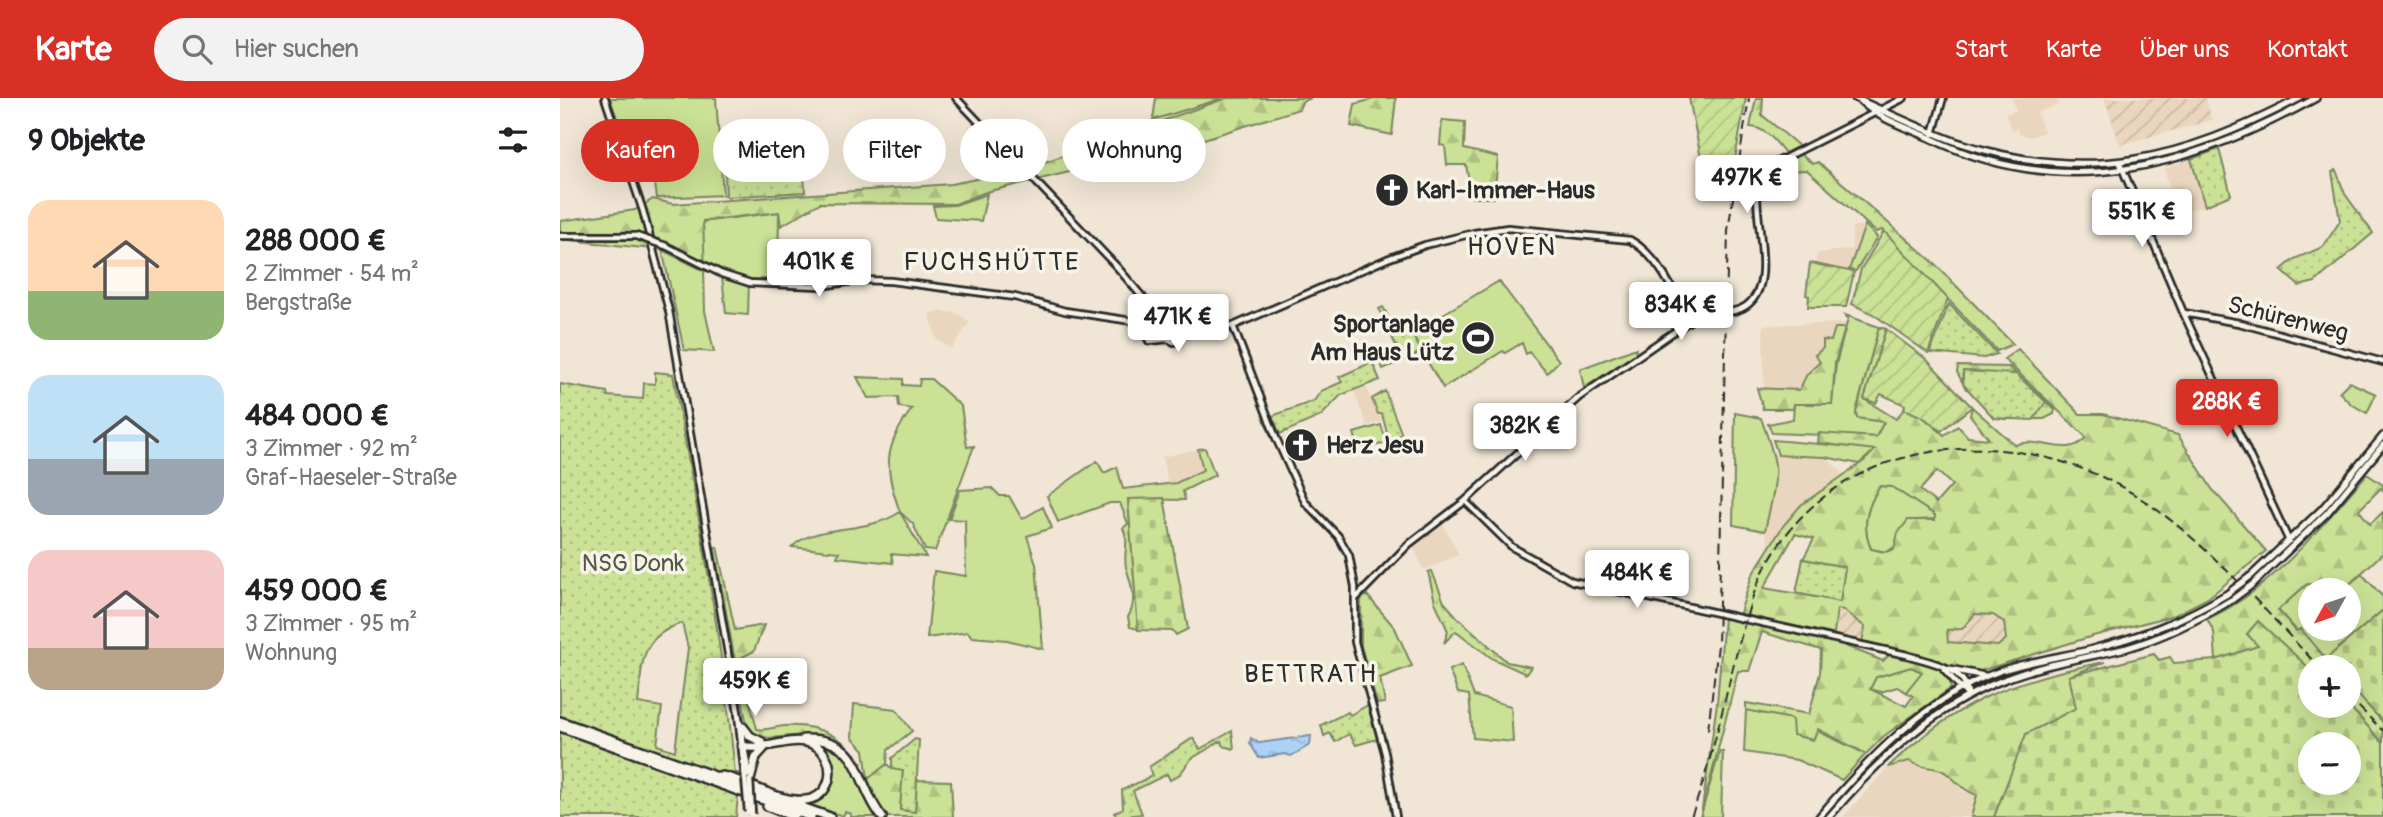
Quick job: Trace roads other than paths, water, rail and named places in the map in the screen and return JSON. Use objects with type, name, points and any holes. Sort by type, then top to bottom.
[{"type":"highway","points":[[560,721],[830,817]]},
{"type":"highway","points":[[560,727],[811,817]]},
{"type":"highway","points":[[700,772],[730,777],[797,800],[813,798],[826,788],[831,771],[821,750],[801,742],[765,743],[750,736],[743,727]]},
{"type":"highway","points":[[745,746],[814,738],[836,744],[858,766],[873,805],[882,817]]},
{"type":"highway","points":[[748,779],[756,757],[765,743]]},
{"type":"highway","points":[[758,799],[775,810],[794,817]]},
{"type":"main road","points":[[1857,99],[1873,112],[1933,136],[1978,148],[2037,162],[2120,163],[2160,155],[2214,137],[2300,98]]},
{"type":"main road","points":[[1857,99],[1882,108],[1975,156],[2026,169],[2071,173],[2123,171],[2152,166],[2204,150],[2316,98]]},
{"type":"main road","points":[[1819,817],[1876,754],[1964,688],[1988,676],[2148,633],[2193,614],[2227,594],[2289,542],[2322,509],[2383,436]]},
{"type":"main road","points":[[1829,817],[1850,792],[1912,735],[1969,696],[2007,679],[2151,640],[2233,599],[2295,547],[2383,445]]},
{"type":"main road","points":[[1950,669],[1988,676]]},
{"type":"street","points":[[605,98],[643,211],[663,283],[743,727],[750,815]]},
{"type":"street","points":[[956,98],[1118,268],[1155,311],[1168,334]]},
{"type":"street","points":[[1356,598],[1409,544],[1465,501],[1580,397],[1692,320],[1711,312],[1740,310],[1753,301],[1761,285],[1760,173],[1771,163],[1904,98]]},
{"type":"street","points":[[1933,136],[1943,98]]},
{"type":"street","points":[[2120,163],[2184,313],[2289,542],[2295,547]]},
{"type":"street","points":[[1141,324],[1146,339],[1154,340],[1168,334],[1233,326],[1419,247],[1508,228],[1630,240],[1643,248],[1692,320]]},
{"type":"street","points":[[560,236],[635,236],[667,246],[722,274],[750,283],[821,286],[860,280],[891,281],[1015,297],[1065,311],[1141,324],[1158,325],[1161,321]]},
{"type":"street","points":[[1155,311],[1174,342],[1179,334]]},
{"type":"street","name":"Schürenweg","points":[[2184,313],[2239,323],[2383,362]]},
{"type":"street","points":[[1233,326],[1299,491],[1312,511],[1346,546],[1353,568],[1356,598],[1355,642],[1385,753],[1396,817]]},
{"type":"street","points":[[1465,501],[1507,543],[1572,581],[1882,648],[1950,669],[1969,696]]},
{"type":"street","points":[[731,662],[745,746]]},
{"type":"street","points":[[1937,664],[1964,688]]},
{"type":"water","points":[[1311,736],[1310,745],[1291,756],[1285,754],[1259,758],[1250,743],[1251,738],[1259,743]]},
{"type":"railway","points":[[1708,730],[1718,645],[1728,230],[1749,98]]},
{"type":"railway","points":[[1691,817],[1710,759],[1748,610],[1767,564],[1800,519],[1840,485],[1887,463],[1938,451],[1991,449],[2044,457],[2096,474],[2143,500],[2191,537],[2308,655]]},
{"type":"railway","points":[[2361,709],[2383,731]]},
{"type":"place","name":"Karl-Immer-Haus","points":[[1392,190]]},
{"type":"place","name":"Sportanlage Am Haus Lütz","points":[[1478,338]]},
{"type":"place","name":"Herz Jesu","points":[[1301,445]]},
{"type":"district","name":"HOVEN","points":[[1512,247]]},
{"type":"district","name":"FUCHSHÜTTE","points":[[992,262]]},
{"type":"district","name":"BETTRATH","points":[[1311,674]]},
{"type":"park label","name":"NSG Donk","points":[[633,563]]}]
